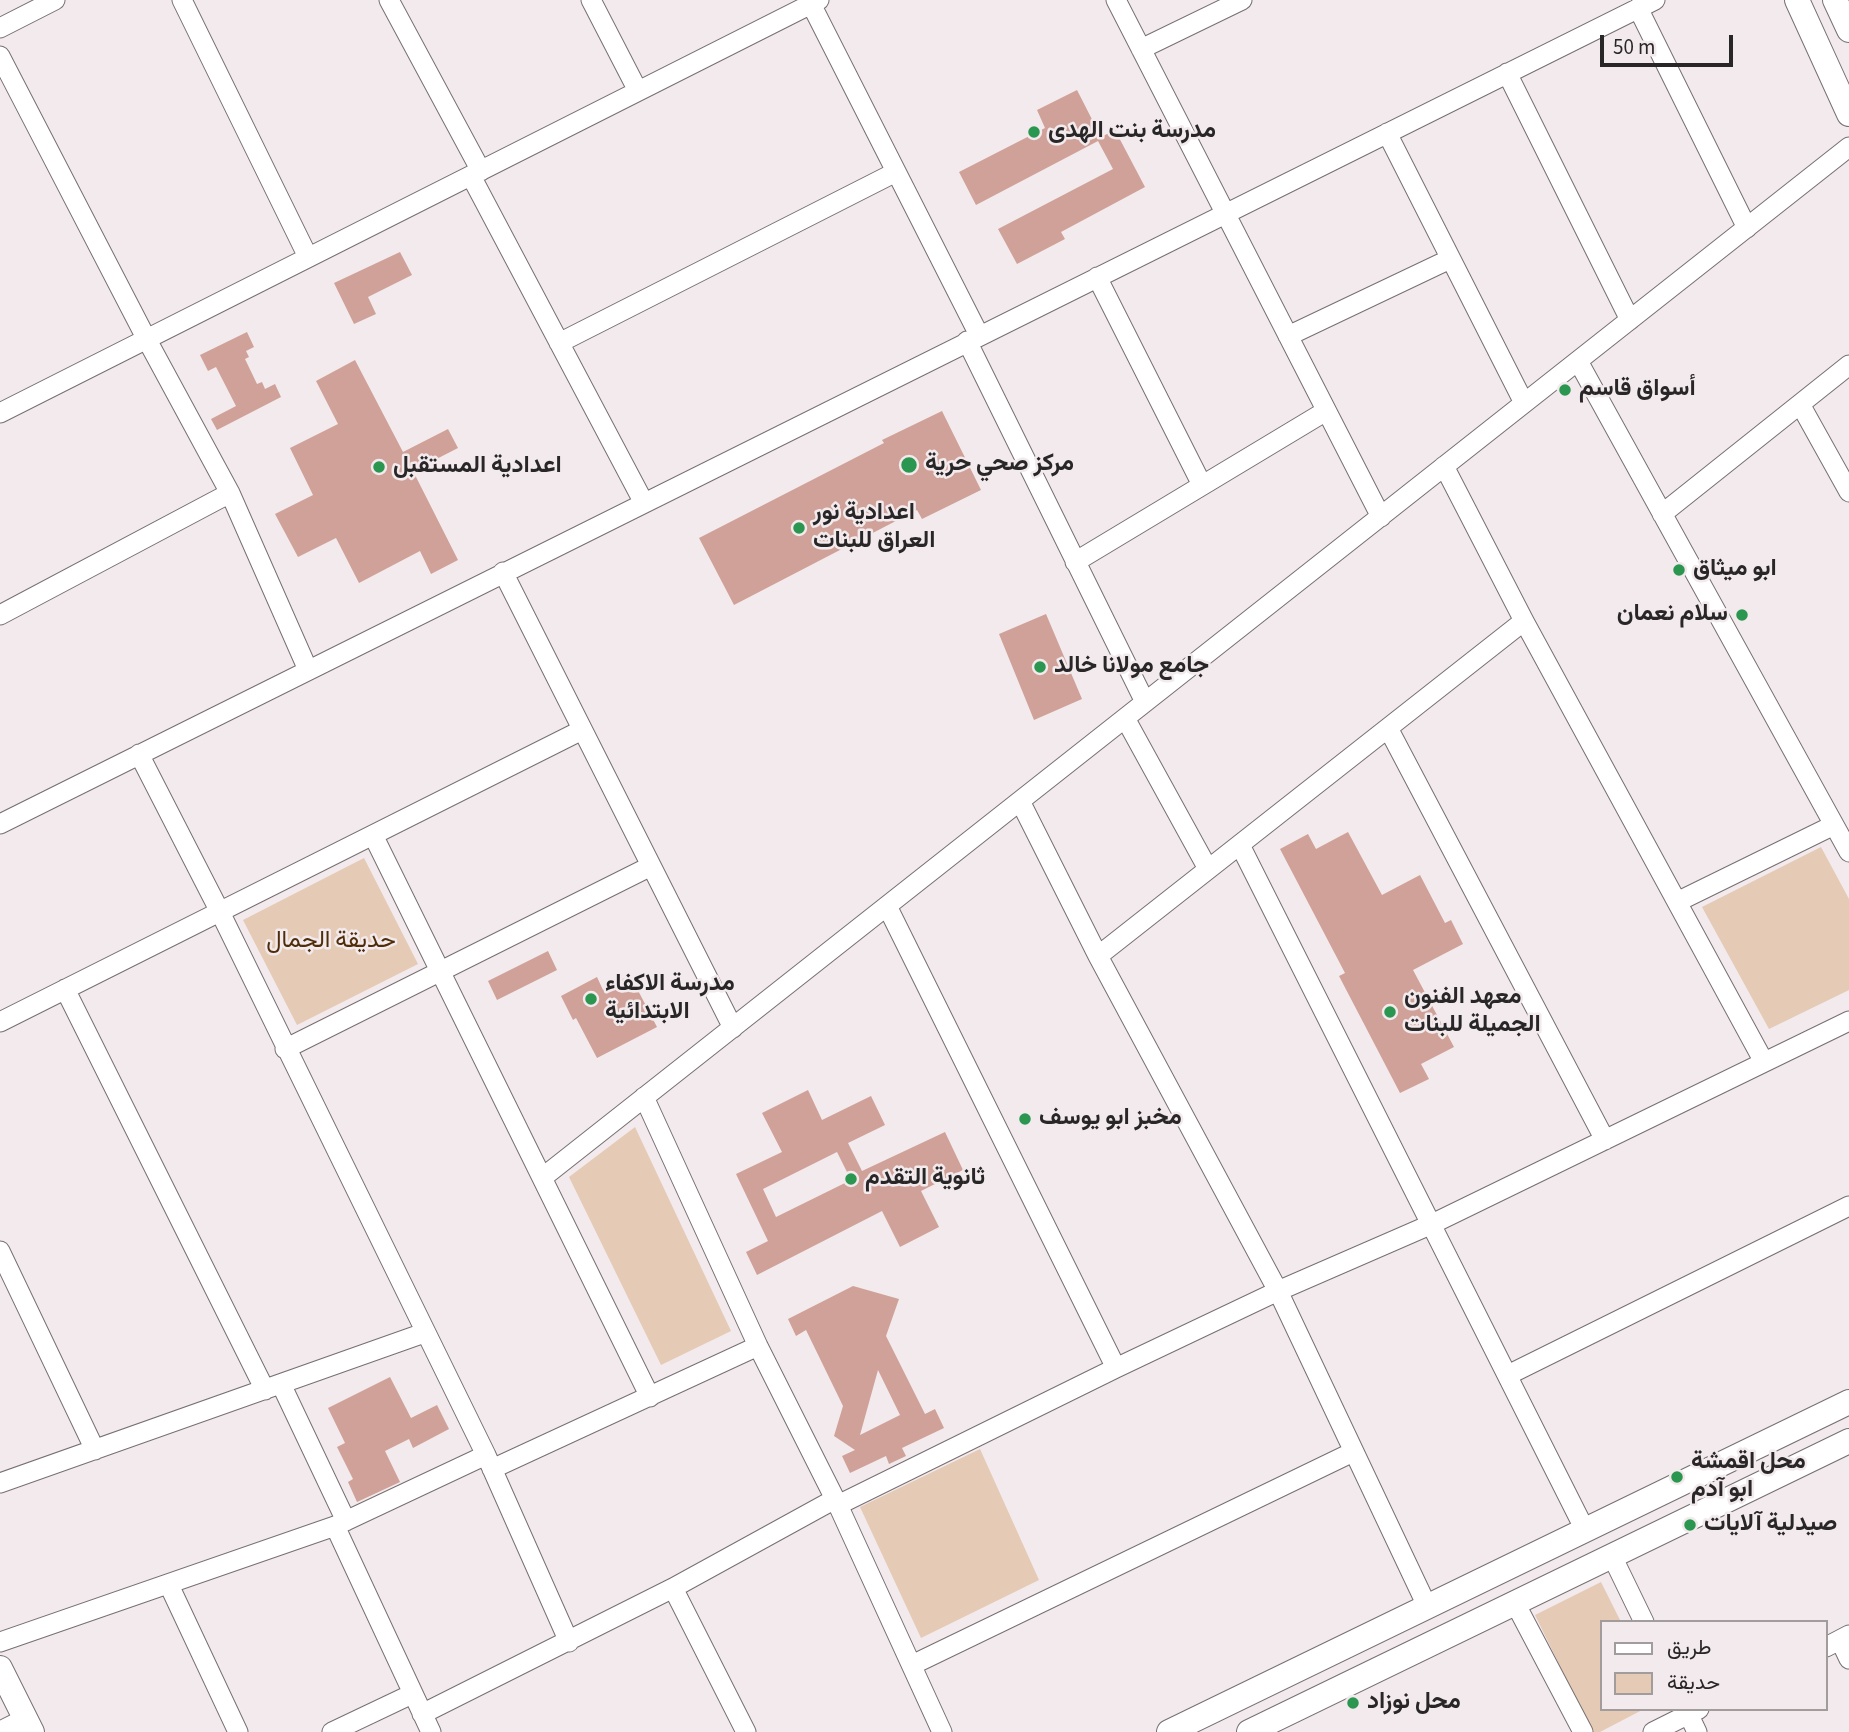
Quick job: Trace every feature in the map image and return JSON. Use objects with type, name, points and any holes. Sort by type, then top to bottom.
[{"type":"main road","points":[[1797,0],[1849,114]]},
{"type":"main road","points":[[1835,0],[1849,30]]},
{"type":"main road","points":[[1169,1732],[1849,1402]]},
{"type":"main road","points":[[1250,1732],[1849,1441]]},
{"type":"main road","points":[[0,1668],[29,1727],[4,1732]]},
{"type":"main road","points":[[1259,1687],[1276,1719]]},
{"type":"street","points":[[0,28],[55,0]]},
{"type":"street","points":[[182,0],[308,257]]},
{"type":"street","points":[[389,0],[559,343],[644,503]]},
{"type":"street","points":[[591,0],[638,91]]},
{"type":"street","points":[[1116,0],[1381,517]]},
{"type":"street","points":[[1141,49],[1242,0]]},
{"type":"street","points":[[0,413],[813,1],[896,172],[1075,562],[1145,702]]},
{"type":"street","points":[[0,824],[1507,73],[1635,6],[1747,228]]},
{"type":"street","points":[[0,56],[146,338],[230,493],[308,670]]},
{"type":"street","points":[[1507,73],[1630,320]]},
{"type":"street","points":[[1387,133],[1524,404]]},
{"type":"street","points":[[542,1178],[1849,147]]},
{"type":"street","points":[[559,343],[896,172]]},
{"type":"street","points":[[1288,336],[1450,259]]},
{"type":"street","points":[[1097,277],[1202,485]]},
{"type":"street","points":[[1578,361],[1849,852]]},
{"type":"street","points":[[1662,514],[1849,365]]},
{"type":"street","points":[[1800,404],[1849,492]]},
{"type":"street","points":[[1075,562],[1326,411]]},
{"type":"street","points":[[1444,467],[1524,621],[1764,1062]]},
{"type":"street","points":[[1,611],[230,493]]},
{"type":"street","points":[[503,572],[733,1028]]},
{"type":"street","points":[[1098,956],[1524,621]]},
{"type":"street","points":[[1125,718],[1208,869]]},
{"type":"street","points":[[1388,728],[1605,1140]]},
{"type":"street","points":[[0,1022],[582,730]]},
{"type":"street","points":[[139,754],[220,912],[489,1462],[569,1642]]},
{"type":"street","points":[[1020,801],[1098,956],[1278,1291],[1427,1606]]},
{"type":"street","points":[[1677,902],[1834,825]]},
{"type":"street","points":[[373,835],[650,1397]]},
{"type":"street","points":[[1240,845],[1585,1530]]},
{"type":"street","points":[[285,1049],[651,866]]},
{"type":"street","points":[[887,906],[1116,1368]]},
{"type":"street","points":[[65,989],[341,1523],[412,1694],[427,1723],[569,1642],[836,1502],[1278,1291],[1432,1224],[1849,1021]]},
{"type":"street","points":[[644,1097],[758,1346],[836,1502],[942,1732]]},
{"type":"street","points":[[1508,1375],[1849,1206]]},
{"type":"street","points":[[0,1251],[95,1450]]},
{"type":"street","points":[[0,1483],[424,1333]]},
{"type":"street","points":[[0,1642],[341,1523],[650,1397],[758,1346]]},
{"type":"street","points":[[912,1665],[1353,1452]]},
{"type":"street","points":[[1612,1556],[1643,1620]]},
{"type":"street","points":[[169,1585],[238,1732]]},
{"type":"street","points":[[673,1588],[746,1732]]},
{"type":"street","points":[[1515,1603],[1583,1732]]},
{"type":"street","points":[[1838,1641],[1849,1659]]},
{"type":"street","points":[[332,1732],[412,1694]]},
{"type":"street","points":[[1653,1732],[1692,1716]]},
{"type":"green space","points":[[1821,847],[1849,899],[1849,990],[1769,1029],[1702,907]]},
{"type":"green space","name":"حديقة الجمال","points":[[364,858],[418,964],[297,1025],[243,920]]},
{"type":"green space","points":[[635,1127],[731,1331],[661,1365],[569,1177]]},
{"type":"green space","points":[[980,1449],[1039,1580],[921,1638],[860,1507]]},
{"type":"green space","points":[[1601,1582],[1620,1620],[1601,1620],[1601,1711],[1640,1711],[1600,1732],[1592,1732],[1535,1615]]},
{"type":"building","points":[[1077,90],[1101,137],[1115,130],[1145,187],[1061,232],[1065,239],[1017,264],[998,229],[1113,169],[1098,141],[976,205],[959,172],[1045,128],[1037,110]]},
{"type":"building","points":[[400,252],[412,275],[368,297],[376,314],[354,324],[334,283]]},
{"type":"building","points":[[247,332],[254,347],[246,351],[249,357],[245,359],[257,384],[262,382],[265,389],[275,384],[281,397],[217,430],[211,419],[236,406],[216,367],[208,371],[200,355]]},
{"type":"building","name":"اعدادية المستقبل","points":[[355,360],[403,452],[448,429],[458,448],[413,471],[458,560],[431,574],[420,551],[359,583],[336,538],[298,557],[275,514],[313,495],[290,448],[338,424],[316,381]]},
{"type":"building","points":[[942,411],[981,490],[922,519],[917,510],[734,605],[699,538]]},
{"type":"building","name":"جامع مولانا خالد","points":[[1046,614],[1082,699],[1034,720],[999,634]]},
{"type":"building","points":[[1348,832],[1382,895],[1420,875],[1445,923],[1451,920],[1463,944],[1413,970],[1454,1047],[1421,1064],[1429,1079],[1400,1093],[1339,976],[1345,973],[1280,849],[1308,834],[1316,849]]},
{"type":"building","points":[[548,951],[557,970],[497,1000],[488,981]]},
{"type":"building","points":[[630,975],[657,1027],[597,1058],[561,996],[597,977],[603,990]]},
{"type":"building","points":[[808,1090],[822,1120],[871,1096],[885,1125],[848,1143],[862,1171],[945,1132],[963,1170],[921,1191],[939,1227],[900,1247],[882,1211],[757,1275],[746,1252],[768,1241],[736,1174],[782,1152],[762,1113]],"holes":[[[837,1152],[851,1180],[776,1217],[763,1189]]]},
{"type":"building","points":[[853,1286],[899,1299],[886,1336],[925,1414],[935,1409],[944,1428],[902,1448],[906,1456],[889,1464],[886,1456],[850,1473],[842,1456],[855,1450],[834,1436],[843,1406],[806,1330],[796,1336],[788,1319]],"holes":[[[878,1370],[900,1415],[860,1435]]]},
{"type":"building","points":[[390,1377],[411,1418],[437,1405],[449,1429],[413,1448],[409,1439],[385,1451],[400,1482],[357,1502],[348,1482],[353,1479],[337,1447],[345,1443],[328,1408]]},
{"type":"place","name":"مدرسة بنت الهدی","points":[[1034,132]]},
{"type":"place","name":"أسواق قاسم","points":[[1565,390]]},
{"type":"place","name":"مركز صحي حرية","points":[[909,465]]},
{"type":"place","name":"اعدادية المستقبل","points":[[379,467]]},
{"type":"place","name":"اعدادية نور العراق للبنات","points":[[799,528]]},
{"type":"place","name":"ابو ميثاق","points":[[1679,570]]},
{"type":"place","name":"سلام نعمان","points":[[1742,615]]},
{"type":"place","name":"جامع مولانا خالد","points":[[1040,667]]},
{"type":"place","name":"مدرسة الاكفاء الابتدائية","points":[[591,999]]},
{"type":"place","name":"معهد الفنون الجميلة للبنات","points":[[1390,1012]]},
{"type":"place","name":"مخبز ابو يوسف","points":[[1025,1119]]},
{"type":"place","name":"ثانوية التقدم","points":[[851,1179]]},
{"type":"place","name":"محل اقمشة ابو آدم","points":[[1677,1477]]},
{"type":"place","name":"صيدلية آلايات","points":[[1690,1525]]},
{"type":"place","name":"محل نوزاد","points":[[1353,1703]]}]
